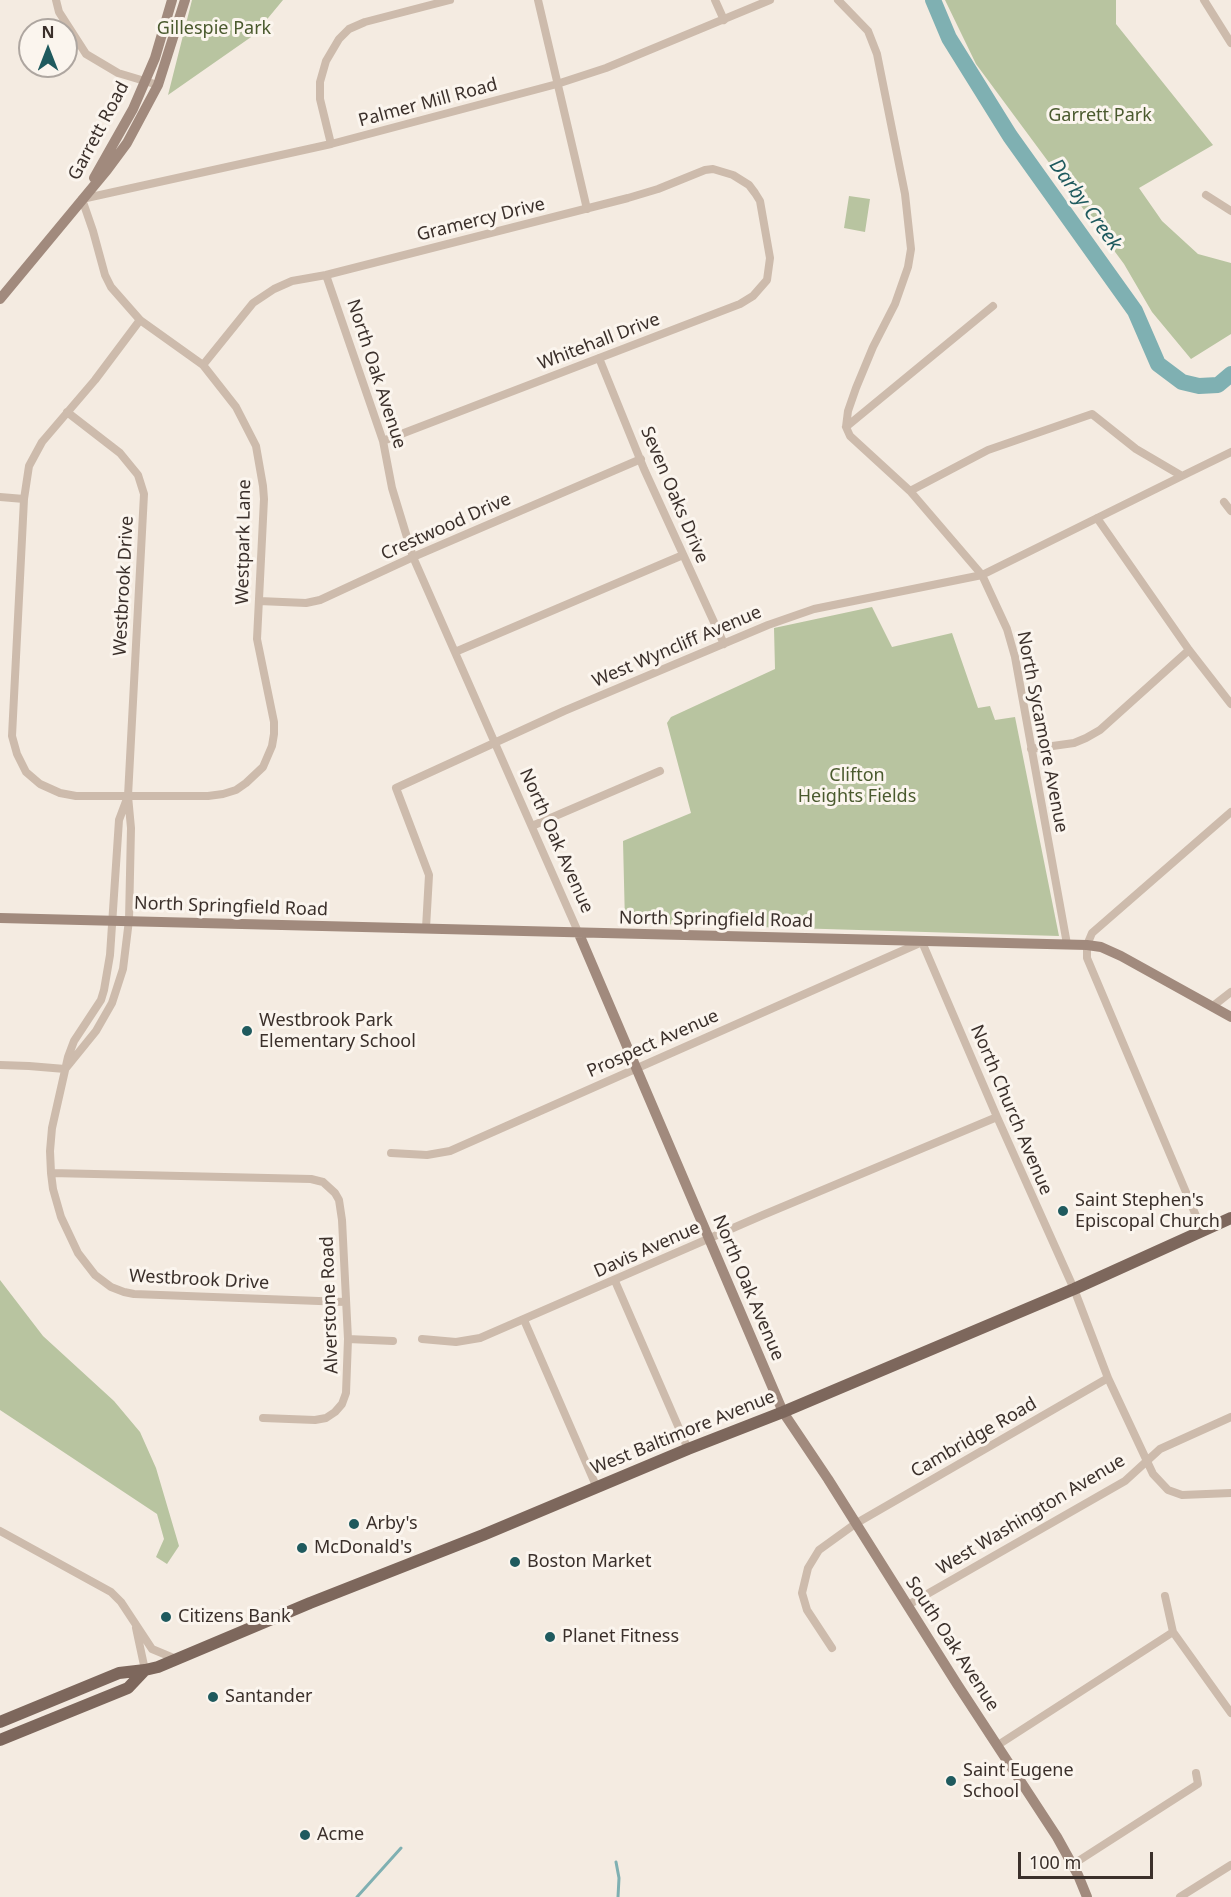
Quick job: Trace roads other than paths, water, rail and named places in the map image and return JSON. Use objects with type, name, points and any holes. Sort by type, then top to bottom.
[{"type":"main road","name":"Garrett Road","points":[[82,199],[133,109],[155,58],[172,0]]},
{"type":"main road","name":"Garrett Road","points":[[82,199],[127,142],[158,85],[185,0]]},
{"type":"main road","points":[[0,299],[82,199]]},
{"type":"main road","name":"North Springfield Road","points":[[0,918],[1087,945],[1101,947],[1121,956],[1231,1017]]},
{"type":"main road","name":"North Oak Avenue","points":[[579,934],[783,1412]]},
{"type":"main road","name":"West Baltimore Avenue","points":[[145,1670],[783,1412],[1074,1289],[1231,1219]]},
{"type":"main road","name":"South Oak Avenue","points":[[783,1412],[1057,1836],[1087,1897]]},
{"type":"main road","points":[[17,1733],[5,1720],[119,1673],[145,1670]]},
{"type":"main road","points":[[0,1740],[128,1688],[145,1670]]},
{"type":"street","points":[[56,0],[59,12],[86,54],[118,74],[158,85]]},
{"type":"street","points":[[331,144],[320,99],[320,82],[326,61],[339,39],[349,29],[365,22],[450,0]]},
{"type":"street","points":[[538,0],[586,209]]},
{"type":"street","points":[[715,0],[724,20]]},
{"type":"street","name":"Palmer Mill Road","points":[[82,199],[331,144],[557,84],[606,68],[770,0]]},
{"type":"street","points":[[838,0],[868,31],[875,48],[906,194],[911,249],[909,267],[856,388],[848,411],[846,427]]},
{"type":"street","points":[[1204,0],[1231,43]]},
{"type":"street","name":"Gramercy Drive","points":[[203,365],[253,303],[274,289],[292,281],[326,275],[586,209],[658,189],[690,174],[713,169],[733,175],[749,185],[760,201],[766,227]]},
{"type":"street","points":[[1206,195],[1231,211]]},
{"type":"street","name":"Westpark Lane","points":[[82,199],[87,209],[105,275],[119,298],[140,320],[203,365],[236,407],[256,446],[264,498],[257,639],[274,722],[272,746],[263,767],[236,790],[223,794],[128,796]]},
{"type":"street","name":"Whitehall Drive","points":[[383,441],[753,296],[766,280],[770,268],[770,248],[766,227]]},
{"type":"street","name":"North Oak Avenue","points":[[326,275],[383,441],[392,488],[413,557],[579,934]]},
{"type":"street","points":[[846,427],[993,306]]},
{"type":"street","points":[[128,796],[60,794],[47,788],[26,772],[17,754],[12,728],[24,499],[29,466],[34,454],[140,320]]},
{"type":"street","name":"Seven Oaks Drive","points":[[599,358],[682,555],[724,644]]},
{"type":"street","name":"Westbrook Drive","points":[[65,1069],[96,1032],[112,1003],[123,969],[129,920],[131,828],[128,796],[144,494],[138,475],[120,453],[67,412]]},
{"type":"street","points":[[910,491],[988,450],[1092,414],[1137,449],[1182,476]]},
{"type":"street","name":"North Sycamore Avenue","points":[[846,427],[850,436],[910,491],[982,575],[1008,629],[1016,657],[1066,944]]},
{"type":"street","name":"West Wyncliff Avenue","points":[[426,928],[429,875],[396,788],[494,742],[768,625],[813,609],[982,575],[1231,452]]},
{"type":"street","name":"Crestwood Drive","points":[[259,602],[306,603],[320,600],[413,557],[641,459]]},
{"type":"street","points":[[0,497],[24,499]]},
{"type":"street","points":[[1224,502],[1231,511]]},
{"type":"street","points":[[1097,518],[1189,650],[1231,704]]},
{"type":"street","points":[[455,652],[682,555]]},
{"type":"street","points":[[1032,749],[1074,743],[1093,734],[1189,650]]},
{"type":"street","points":[[531,826],[660,771]]},
{"type":"street","name":"Westbrook Drive","points":[[128,796],[119,820],[110,955],[104,990],[101,1000],[74,1041],[65,1069],[52,1128],[51,1173],[61,1217],[78,1253],[95,1275],[111,1287],[134,1294],[345,1302]]},
{"type":"street","points":[[1202,1230],[1088,958],[1087,945],[1092,933],[1231,812]]},
{"type":"street","name":"Prospect Avenue","points":[[391,1153],[427,1155],[450,1151],[922,942]]},
{"type":"street","name":"North Church Avenue","points":[[922,942],[1074,1289],[1108,1378],[1154,1474],[1163,1485],[1175,1492],[1191,1495],[1231,1493]]},
{"type":"street","points":[[1213,1006],[1231,992]]},
{"type":"street","points":[[0,1065],[65,1069]]},
{"type":"street","name":"Davis Avenue","points":[[422,1339],[456,1342],[480,1338],[997,1117]]},
{"type":"street","name":"Alverstone Road","points":[[51,1173],[311,1179],[323,1182],[335,1193],[339,1200],[342,1220],[348,1339],[346,1393],[342,1404],[326,1418],[315,1420],[262,1418]]},
{"type":"street","points":[[615,1281],[688,1449]]},
{"type":"street","points":[[524,1320],[597,1488]]},
{"type":"street","points":[[348,1339],[393,1341]]},
{"type":"street","name":"Cambridge Road","points":[[832,1648],[807,1610],[801,1593],[808,1568],[819,1550],[855,1524],[1108,1378]]},
{"type":"street","name":"West Washington Avenue","points":[[908,1605],[1125,1481],[1160,1449],[1231,1417]]},
{"type":"street","points":[[0,1532],[111,1592],[121,1602],[152,1648],[176,1659]]},
{"type":"street","points":[[1165,1596],[1173,1632],[1231,1713]]},
{"type":"street","points":[[135,1623],[145,1670]]},
{"type":"street","points":[[998,1745],[1173,1632]]},
{"type":"street","points":[[1072,1865],[1198,1784],[1196,1773]]},
{"type":"street","points":[[1180,1897],[1231,1865]]},
{"type":"waterway","name":"Darby Creek","points":[[933,0],[949,38],[1010,136],[1135,311],[1158,364],[1182,382],[1199,386],[1218,385],[1231,374]]},
{"type":"waterway","points":[[357,1897],[401,1848]]},
{"type":"waterway","points":[[616,1862],[619,1878],[618,1897]]},
{"type":"place","name":"Westbrook Park Elementary School","points":[[247,1031]]},
{"type":"place","name":"Saint Stephen's Episcopal Church","points":[[1063,1211]]},
{"type":"place","name":"Arby's","points":[[354,1524]]},
{"type":"place","name":"McDonald's","points":[[302,1548]]},
{"type":"place","name":"Boston Market","points":[[515,1562]]},
{"type":"place","name":"Citizens Bank","points":[[166,1617]]},
{"type":"place","name":"Planet Fitness","points":[[550,1637]]},
{"type":"place","name":"Santander","points":[[213,1697]]},
{"type":"place","name":"Saint Eugene School","points":[[951,1781]]},
{"type":"place","name":"Acme","points":[[305,1835]]},
{"type":"park label","name":"Gillespie Park","points":[[214,29]]},
{"type":"park label","name":"Garrett Park","points":[[1100,116]]},
{"type":"park label","name":"Clifton Heights Fields","points":[[857,786]]}]
